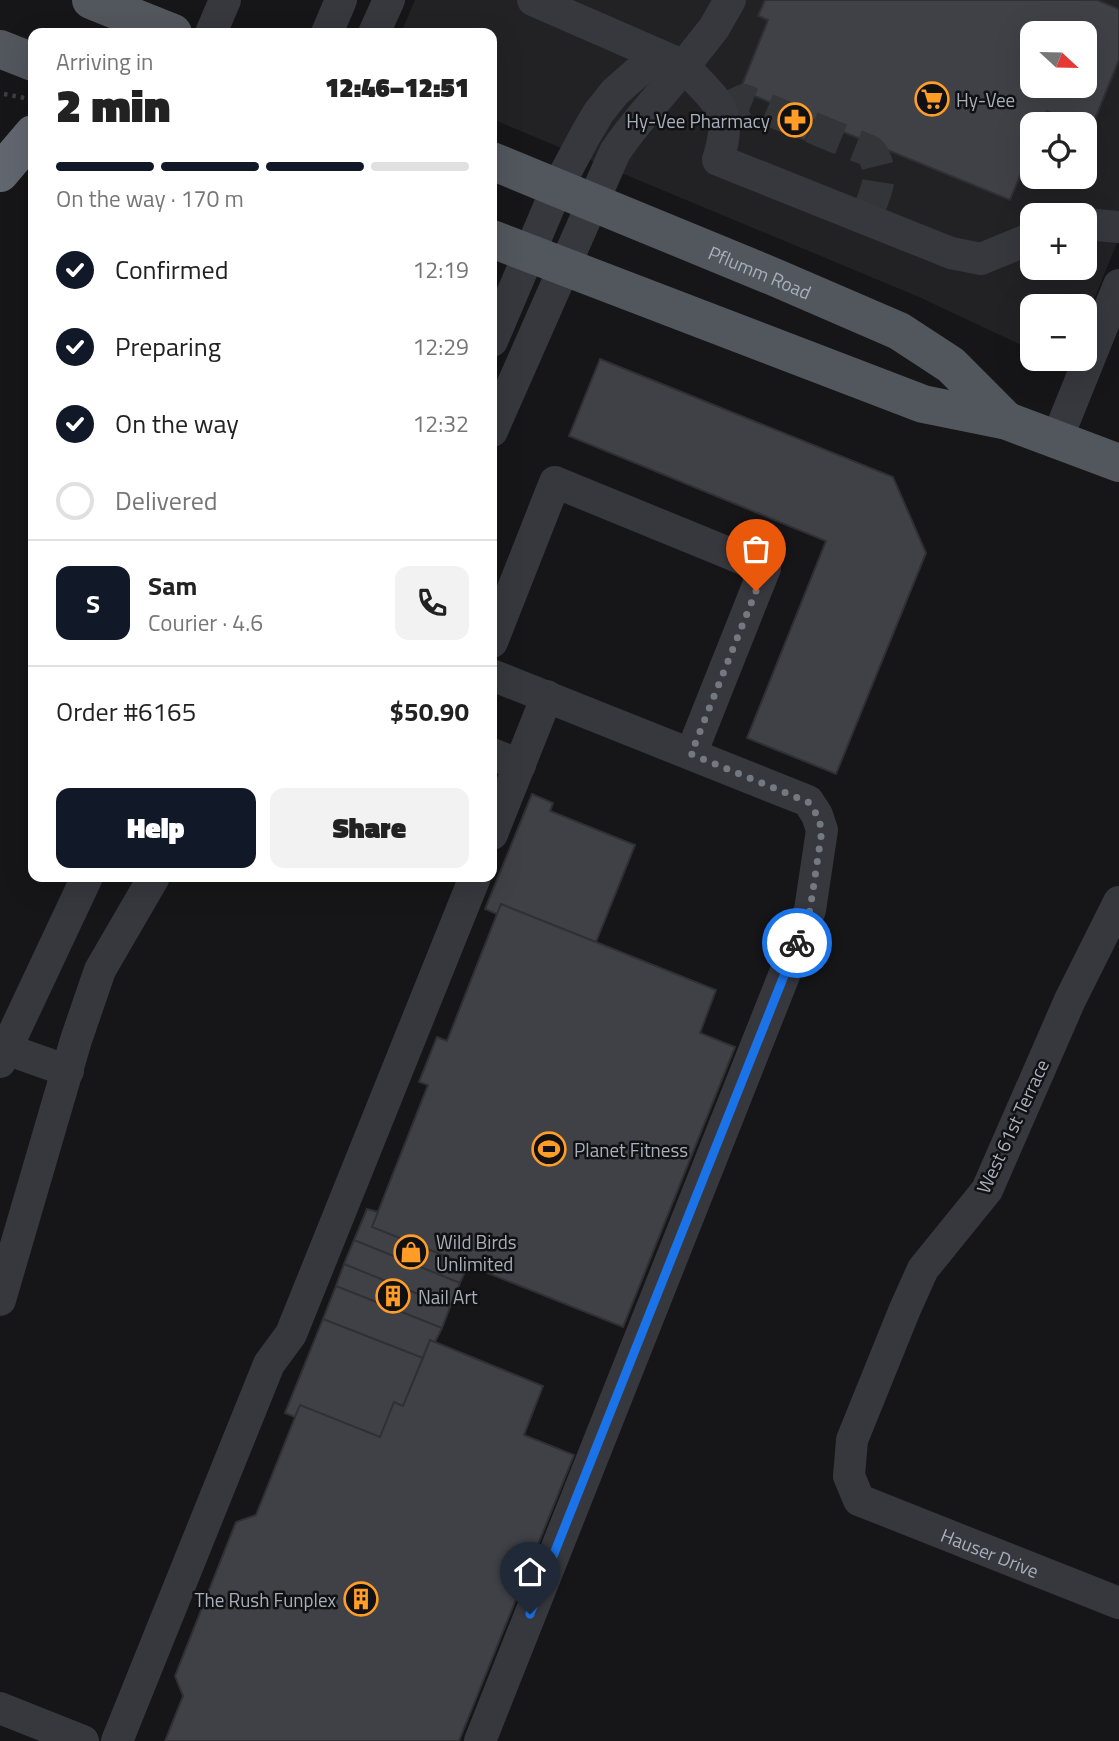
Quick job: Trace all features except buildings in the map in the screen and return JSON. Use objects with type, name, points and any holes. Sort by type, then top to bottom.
[{"type":"highway","points":[[0,173],[28,105]]},
{"type":"main road","points":[[91,0],[161,28]]},
{"type":"main road","points":[[0,50],[28,93]]},
{"type":"main road","name":"Pflumm Road","points":[[497,163],[899,331],[951,365],[1007,421]]},
{"type":"main road","name":"Pflumm Road","points":[[497,241],[923,404],[1007,421],[1119,463]]},
{"type":"street","points":[[213,28],[225,0]]},
{"type":"street","points":[[329,28],[341,0]]},
{"type":"street","points":[[376,28],[389,0]]},
{"type":"street","points":[[533,0],[671,60],[723,110],[726,136],[718,160],[951,253],[981,259],[1020,243]]},
{"type":"street","points":[[497,415],[545,260],[574,195],[615,152],[630,128],[663,94],[671,60],[714,28],[730,0]]},
{"type":"street","points":[[1097,225],[1119,228]]},
{"type":"street","points":[[497,333],[545,260]]},
{"type":"street","points":[[1057,439],[1119,285]]},
{"type":"street","points":[[497,629],[555,482],[765,568],[691,754]]},
{"type":"street","points":[[480,1741],[810,910],[822,830],[817,815],[808,802],[497,677]]},
{"type":"street","points":[[497,808],[506,760],[547,696]]},
{"type":"street","points":[[68,1071],[3,1056],[85,882]]},
{"type":"street","points":[[0,1300],[100,970],[151,882]]},
{"type":"street","points":[[117,1741],[269,1364],[291,1334],[473,882]]},
{"type":"street","name":"West 61st Terrace","points":[[859,1500],[849,1476],[852,1440],[905,1309],[923,1269],[987,1190],[1070,1000],[1119,902]]},
{"type":"street","name":"Hauser Drive","points":[[859,1500],[1119,1603]]},
{"type":"street","points":[[0,1708],[83,1741]]},
{"type":"path","points":[[4,94],[28,98]]},
{"type":"shaded area","points":[[415,0],[1119,0],[1119,238],[1096,294],[1020,294],[1020,344],[919,297],[497,121],[497,28],[403,28]]},
{"type":"tunnel","points":[[723,110],[744,100],[870,151],[879,176],[865,219]]},
{"type":"way so far","points":[[756,591],[691,754],[808,802],[817,815],[822,830],[810,910],[797,943]]},
{"type":"place","name":"Hy-Vee","points":[[932,99]]},
{"type":"place","name":"Hy-Vee Pharmacy","points":[[795,120]]},
{"type":"place","name":"Planet Fitness","points":[[549,1149]]},
{"type":"place","name":"Wild Birds Unlimited","points":[[411,1252]]},
{"type":"place","name":"Nail Art","points":[[393,1296]]},
{"type":"place","name":"The Rush Funplex","points":[[361,1599]]},
{"type":"route","points":[[530,1614],[797,943]]}]
